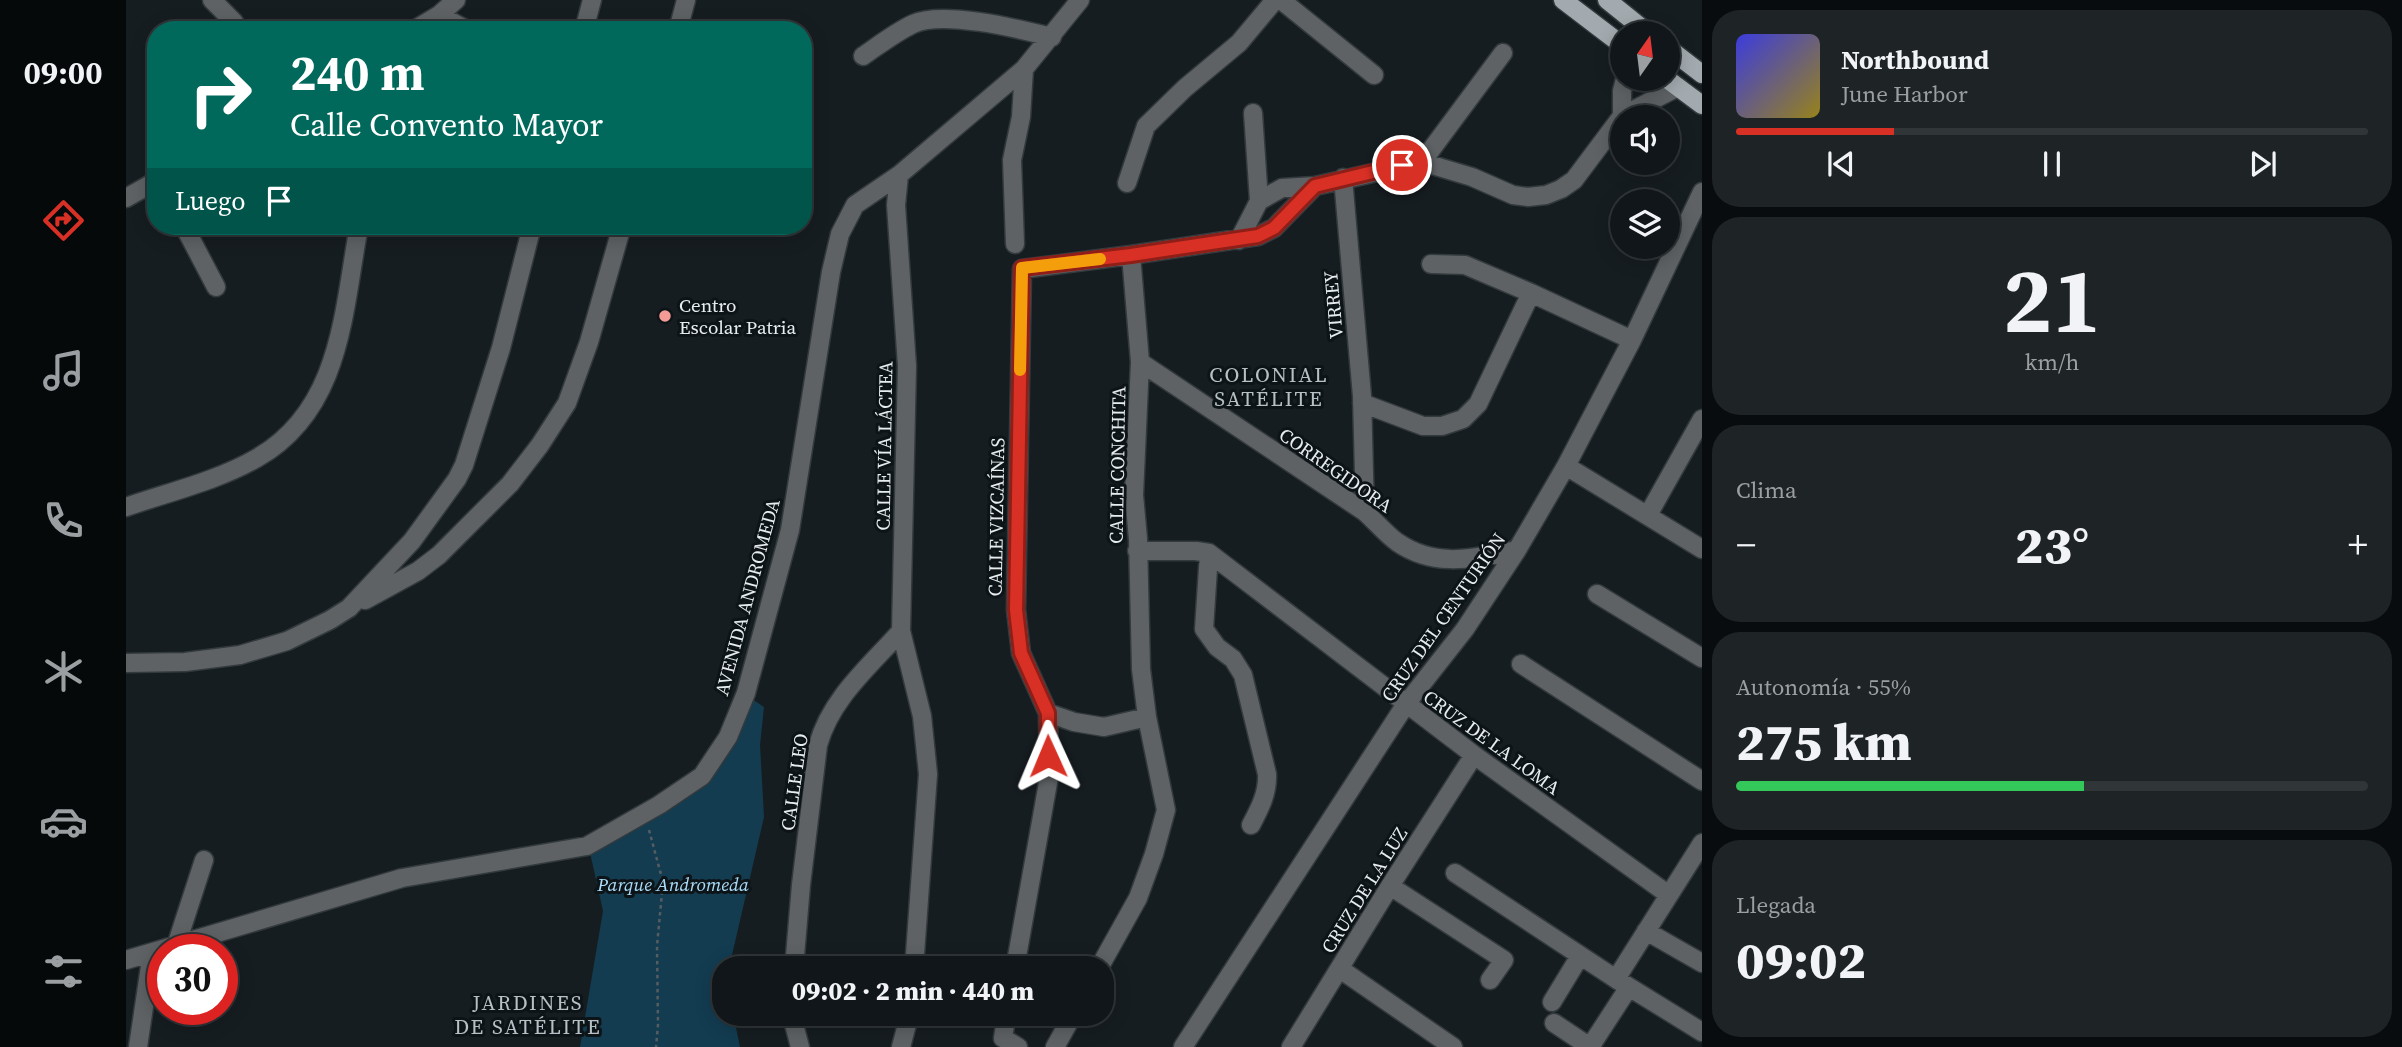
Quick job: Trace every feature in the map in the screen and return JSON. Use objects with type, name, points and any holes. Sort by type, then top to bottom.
[{"type":"main road","points":[[1563,0],[1610,36]]},
{"type":"main road","points":[[1606,0],[1633,21]]},
{"type":"main road","points":[[1680,57],[1702,74]]},
{"type":"main road","points":[[1680,89],[1702,105]]},
{"type":"street","points":[[212,0],[233,21]]},
{"type":"street","points":[[429,21],[456,0]]},
{"type":"street","points":[[586,21],[592,0]]},
{"type":"street","points":[[680,21],[686,0]]},
{"type":"street","points":[[899,175],[1024,69],[1080,0]]},
{"type":"street","points":[[1127,183],[1146,126],[1185,88],[1239,43],[1275,0]]},
{"type":"street","points":[[1281,0],[1374,75]]},
{"type":"street","points":[[439,15],[450,21]]},
{"type":"street","points":[[863,56],[915,23],[936,19],[999,24],[1052,37]]},
{"type":"street","points":[[1422,162],[1503,53]]},
{"type":"street","points":[[1015,244],[1012,160],[1021,117],[1024,69]]},
{"type":"street","points":[[1647,105],[1663,91]]},
{"type":"street","points":[[1239,240],[1259,201],[1253,113]]},
{"type":"street","points":[[1259,201],[1282,188],[1315,186],[1422,162],[1472,177],[1513,194],[1528,197],[1546,195],[1574,180],[1610,132]]},
{"type":"street","name":"CALLE VÍA LÁCTEA","points":[[899,175],[897,205],[907,366],[901,631],[922,716],[928,774],[915,956]]},
{"type":"street","name":"AVENIDA ANDROMEDA","points":[[216,934],[402,878],[587,846],[702,776],[728,737],[746,692],[790,530],[831,272],[840,234],[855,205],[899,175]]},
{"type":"street","name":"VIRREY","points":[[1343,178],[1362,403],[1365,512]]},
{"type":"street","points":[[126,198],[147,186]]},
{"type":"street","points":[[1131,255],[1258,236],[1274,228],[1315,186]]},
{"type":"street","name":"CRUZ DEL CENTURIÓN","points":[[1183,1047],[1406,704],[1465,629],[1517,550],[1566,466],[1632,340],[1702,192]]},
{"type":"street","points":[[189,235],[216,287]]},
{"type":"street","points":[[126,507],[235,469],[257,458],[276,445],[307,413],[327,379],[336,351],[357,235]]},
{"type":"street","points":[[349,608],[412,541],[464,466],[501,348],[531,235]]},
{"type":"street","points":[[126,663],[185,662],[240,654],[310,632],[418,571],[439,555],[510,484],[567,403],[589,342],[619,235]]},
{"type":"street","name":"CALLE VIZCAÍNAS","points":[[1017,956],[1049,778],[1048,713],[1021,653],[1016,610],[1022,268],[1131,255]]},
{"type":"street","name":"CALLE CONCHITA","points":[[1106,956],[1138,898],[1166,810],[1147,716],[1141,669],[1134,495],[1140,362],[1131,255]]},
{"type":"street","points":[[1431,264],[1465,265],[1632,340]]},
{"type":"street","points":[[1362,403],[1423,426],[1442,426],[1463,419],[1478,404],[1531,293]]},
{"type":"street","name":"CORREGIDORA","points":[[1140,362],[1365,512],[1395,541],[1417,554],[1443,560],[1482,557],[1517,550]]},
{"type":"street","points":[[1648,515],[1702,419]]},
{"type":"street","points":[[1566,466],[1702,548]]},
{"type":"street","points":[[1137,551],[1200,552],[1204,629],[1217,648],[1233,659],[1243,675],[1268,774],[1264,799],[1251,825]]},
{"type":"street","name":"CRUZ DE LA LOMA","points":[[1200,552],[1474,755],[1669,895]]},
{"type":"street","points":[[1597,594],[1702,658]]},
{"type":"street","name":"CALLE LEO","points":[[795,956],[818,745],[824,726],[836,704],[901,631]]},
{"type":"street","points":[[1521,664],[1702,781]]},
{"type":"street","points":[[1048,713],[1074,723],[1104,727],[1147,716]]},
{"type":"street","name":"CRUZ DE LA LUZ","points":[[1291,1047],[1474,755]]},
{"type":"street","points":[[1554,1023],[1590,1047],[1646,931],[1702,844]]},
{"type":"street","points":[[180,934],[204,860]]},
{"type":"street","points":[[1455,873],[1580,956],[1702,1032]]},
{"type":"street","points":[[1390,886],[1504,960],[1490,980]]},
{"type":"street","points":[[1646,931],[1702,964]]},
{"type":"street","name":"AVENIDA ANDROMEDA","points":[[126,960],[147,954]]},
{"type":"street","points":[[1552,1002],[1580,956]]},
{"type":"street","points":[[1340,969],[1432,1041],[1453,1047]]},
{"type":"street","points":[[138,1047],[147,987]]},
{"type":"street","points":[[794,1026],[800,1047]]},
{"type":"street","points":[[901,1047],[906,1026]]},
{"type":"street","points":[[1005,1026],[1003,1038],[1018,1047]]},
{"type":"street","points":[[1055,1047],[1067,1026]]},
{"type":"path","points":[[645,813],[663,882],[657,946],[656,1047]]},
{"type":"green space","name":"Parque Andromeda","points":[[752,699],[764,707],[760,745],[764,817],[732,956],[712,956],[712,1026],[736,1026],[740,1047],[580,1047],[603,911],[589,848],[704,781]]},
{"type":"slow traffic","points":[[1020,370],[1022,268],[1100,259]]},
{"type":"place","name":"Centro Escolar Patria","points":[[665,316]]},
{"type":"district","name":"COLONIAL SATÉLITE","points":[[1269,387]]},
{"type":"district","name":"JARDINES DE SATÉLITE","points":[[528,1015]]},
{"type":"route","points":[[1048,756],[1048,713],[1021,653],[1016,610],[1022,268],[1258,236],[1274,228],[1315,186],[1402,165]]}]
